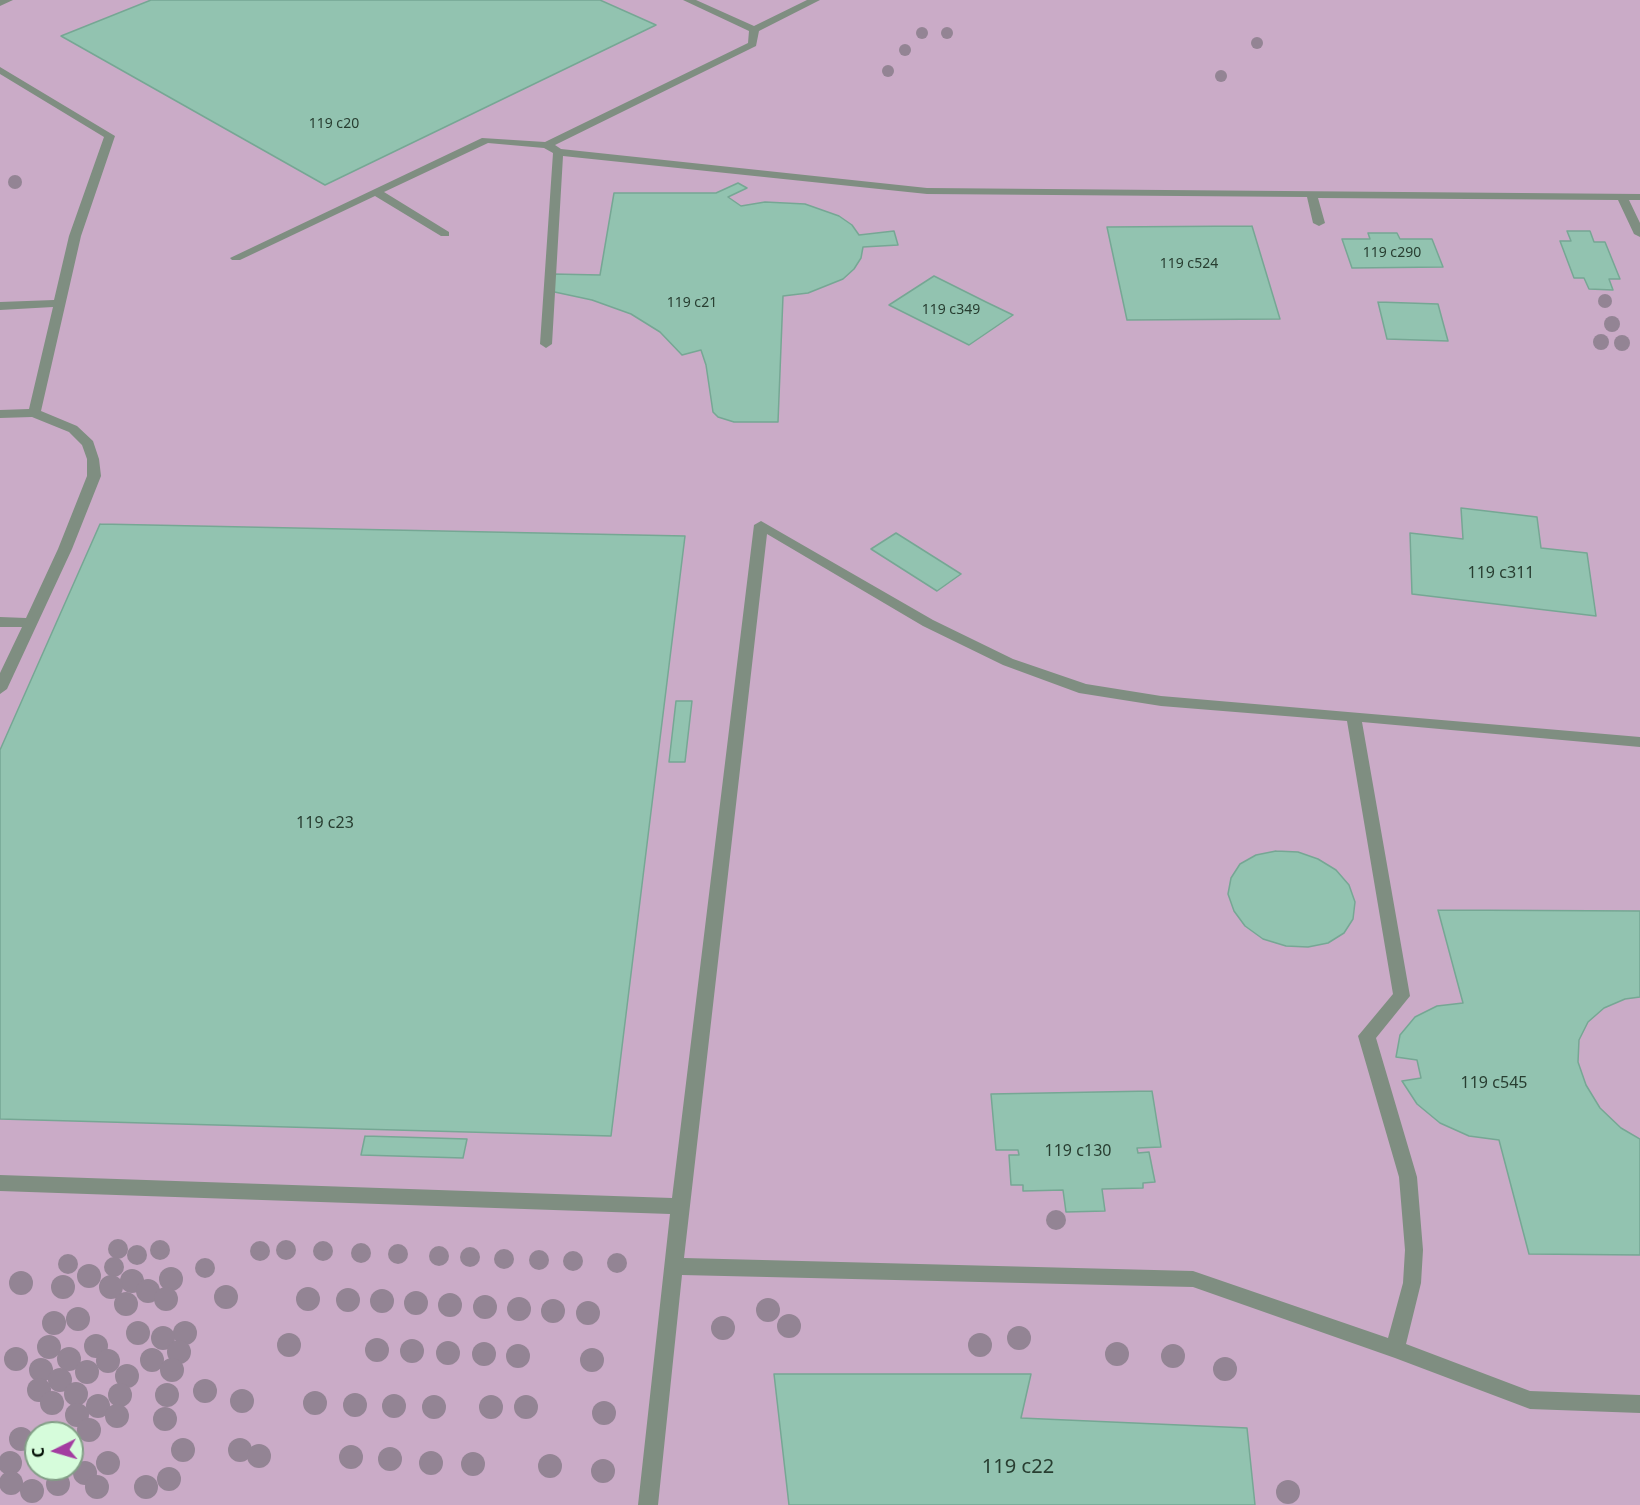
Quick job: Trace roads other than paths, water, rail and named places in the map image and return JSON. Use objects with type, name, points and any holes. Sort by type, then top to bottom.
[{"type":"lane","points":[[0,3],[8,0]]},
{"type":"lane","points":[[688,0],[754,30]]},
{"type":"lane","points":[[754,30],[815,0]]},
{"type":"lane","points":[[547,146],[753,44],[754,30]]},
{"type":"lane","points":[[0,70],[110,136],[75,236],[34,412]]},
{"type":"lane","points":[[236,258],[486,140],[547,146],[558,152],[927,190],[1640,196]]},
{"type":"lane","points":[[546,344],[558,152]]},
{"type":"lane","points":[[376,192],[445,234]]},
{"type":"lane","points":[[1312,195],[1319,223]]},
{"type":"lane","points":[[1622,197],[1640,234]]},
{"type":"lane","points":[[0,306],[58,303]]},
{"type":"lane","points":[[0,414],[34,412],[73,429],[88,444],[93,459],[93,476],[65,549],[0,690]]},
{"type":"lane","points":[[648,1505],[673,1266],[761,525],[937,627],[1008,662],[1084,689],[1161,700],[1640,742]]},
{"type":"lane","points":[[0,622],[30,623]]},
{"type":"lane","points":[[1354,717],[1402,996],[1367,1036],[1408,1177],[1412,1229],[1412,1283],[1395,1349]]},
{"type":"lane","points":[[0,1183],[681,1206]]},
{"type":"lane","points":[[673,1266],[1193,1279],[1395,1349],[1530,1400],[1640,1404]]}]
